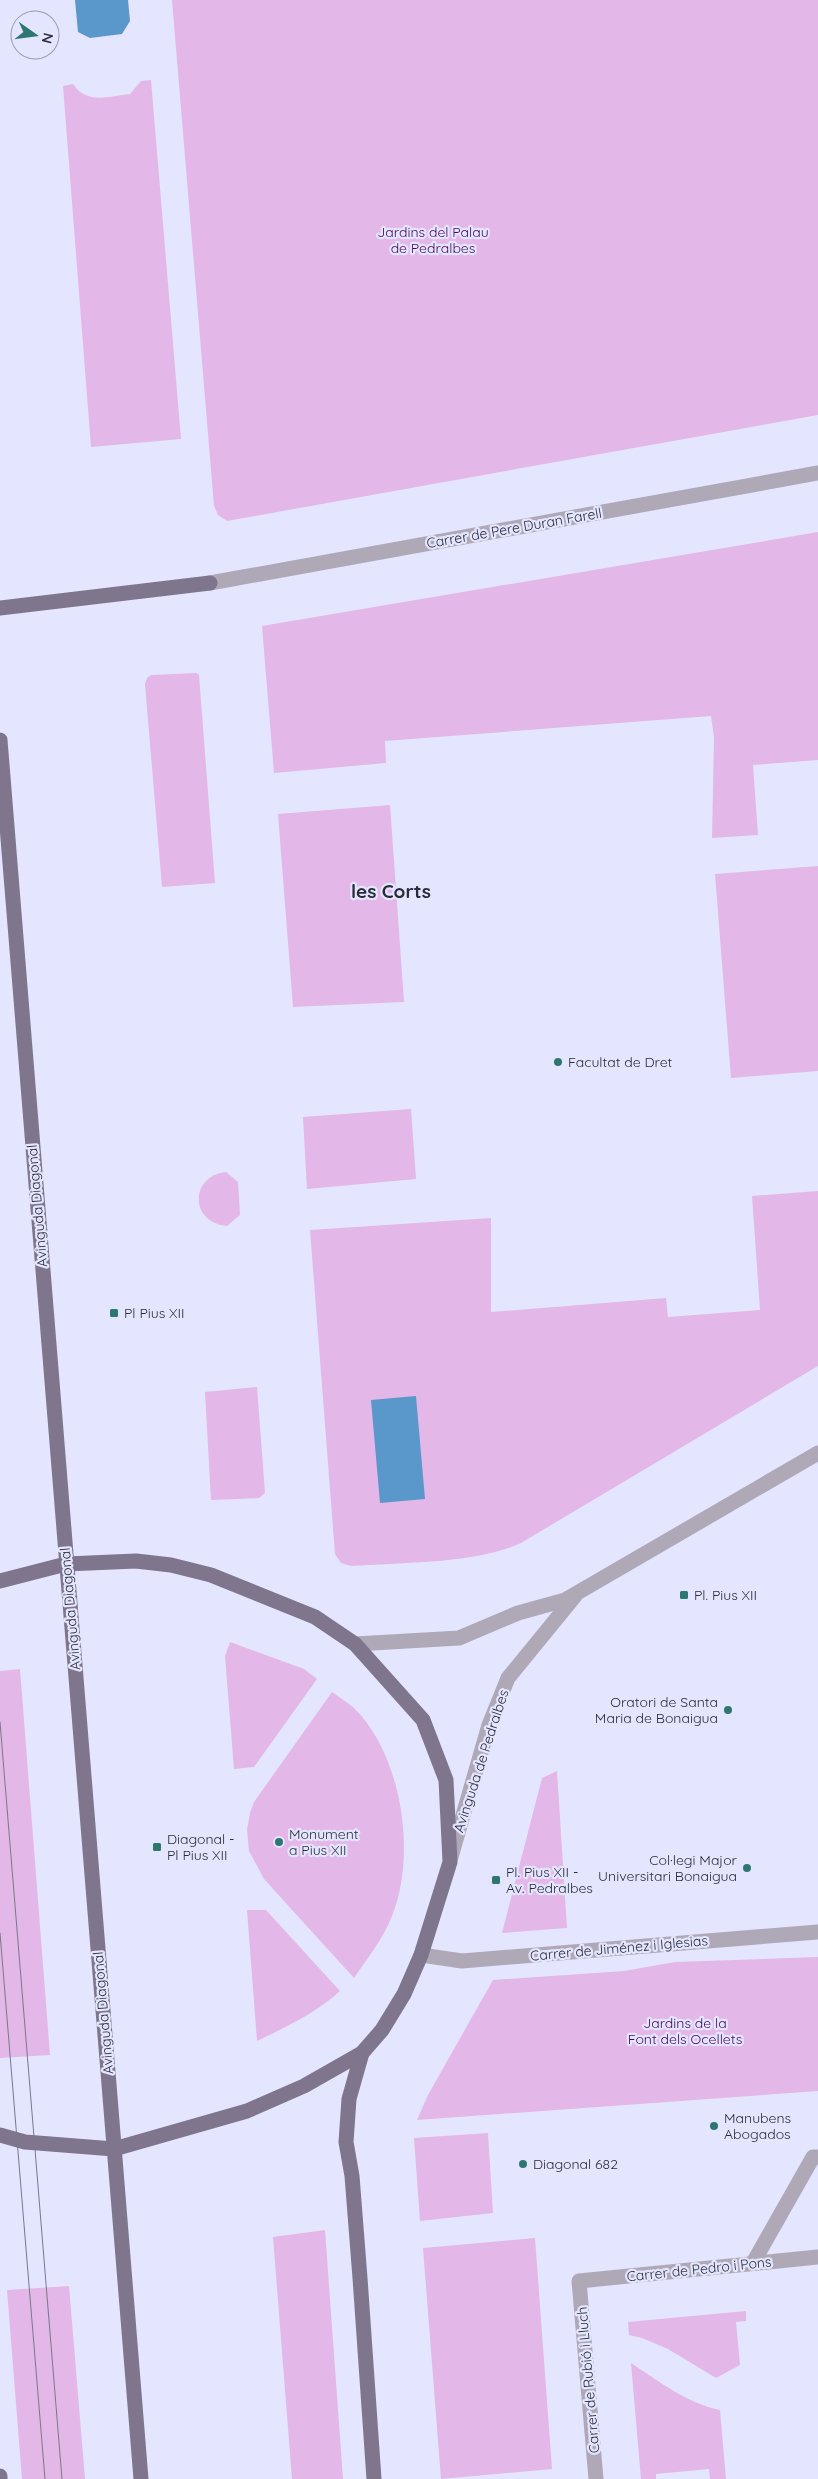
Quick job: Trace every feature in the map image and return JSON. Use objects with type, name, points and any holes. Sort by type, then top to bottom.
[{"type":"main road","points":[[0,608],[93,599],[210,583]]},
{"type":"main road","name":"Avinguda Diagonal","points":[[0,740],[141,2479]]},
{"type":"main road","points":[[0,1581],[66,1564],[136,1561],[171,1565],[211,1575],[315,1617],[354,1644],[423,1720],[446,1780],[450,1862],[421,1955],[404,1994],[382,2030],[362,2053],[304,2086],[247,2112],[114,2149],[25,2142],[0,2135]]},
{"type":"main road","points":[[362,2053],[349,2099],[346,2142],[352,2176],[374,2479]]},
{"type":"street","name":"Carrer de Pere Duran Farell","points":[[210,583],[818,473]]},
{"type":"street","name":"Avinguda de Pedralbes","points":[[354,1644],[459,1638],[518,1613],[554,1604],[576,1595],[818,1453]]},
{"type":"street","name":"Avinguda de Pedralbes","points":[[450,1862],[489,1725],[508,1678],[576,1595]]},
{"type":"street","name":"Carrer de Jiménez i Iglesias","points":[[421,1955],[462,1961],[818,1932]]},
{"type":"street","points":[[753,2263],[813,2157],[818,2157]]},
{"type":"street","name":"Carrer de Pedro i Pons","points":[[580,2281],[818,2257]]},
{"type":"street","name":"Carrer de Rubió i Lluch","points":[[580,2281],[596,2479]]},
{"type":"green space","name":"Jardins del Palau de Pedralbes","points":[[172,0],[818,0],[818,415],[227,521],[218,515],[214,506]]},
{"type":"green space","points":[[151,80],[181,439],[91,447],[63,86],[73,84],[85,95],[99,98],[130,94],[141,81]]},
{"type":"green space","points":[[818,532],[818,760],[753,765],[758,835],[712,838],[714,737],[711,716],[385,741],[386,763],[274,773],[262,626]]},
{"type":"green space","points":[[196,673],[199,675],[215,883],[162,887],[145,684],[147,678],[151,675]]},
{"type":"green space","points":[[390,805],[404,1002],[293,1007],[278,814]]},
{"type":"green space","points":[[818,866],[818,1071],[731,1078],[715,874]]},
{"type":"green space","points":[[411,1109],[416,1179],[307,1189],[303,1117]]},
{"type":"green space","points":[[226,1172],[238,1182],[240,1215],[227,1226],[215,1223],[206,1217],[201,1209],[199,1199],[200,1190],[205,1182],[214,1175]]},
{"type":"green space","points":[[818,1191],[818,1366],[521,1543],[482,1555],[438,1561],[351,1566],[341,1563],[335,1554],[310,1230],[491,1218],[491,1312],[666,1298],[668,1317],[760,1310],[752,1196]]},
{"type":"green space","points":[[257,1387],[265,1493],[259,1498],[211,1500],[205,1392]]},
{"type":"green space","points":[[230,1642],[304,1669],[317,1679],[254,1767],[234,1769],[225,1656]]},
{"type":"green space","points":[[20,1669],[50,2055],[0,2058],[0,1671]]},
{"type":"green space","points":[[332,1692],[354,1708],[370,1728],[384,1752],[394,1778],[404,1836],[400,1891],[392,1916],[379,1941],[354,1978],[264,1879],[249,1851],[247,1830],[254,1802]]},
{"type":"green space","points":[[557,1771],[567,1928],[502,1933],[542,1778]]},
{"type":"green space","points":[[247,1910],[266,1910],[340,1991],[311,2013],[257,2041]]},
{"type":"green space","name":"Jardins de la Font dels Ocellets","points":[[818,1957],[818,2091],[417,2120],[428,2095],[493,1980],[624,1971],[675,1962]]},
{"type":"green space","points":[[488,2133],[493,2213],[420,2221],[414,2138]]},
{"type":"green space","points":[[325,2230],[343,2479],[292,2479],[273,2237]]},
{"type":"green space","points":[[535,2238],[552,2469],[441,2479],[423,2248]]},
{"type":"green space","points":[[69,2286],[85,2479],[22,2479],[7,2290]]},
{"type":"green space","points":[[746,2311],[746,2321],[736,2322],[740,2365],[716,2378],[668,2349],[642,2338],[629,2335],[628,2322]]},
{"type":"green space","points":[[631,2363],[684,2397],[720,2410],[726,2479],[710,2479],[709,2469],[656,2474],[656,2479],[641,2479]]},
{"type":"water","points":[[75,0],[128,0],[130,21],[122,34],[90,38],[78,32]]},
{"type":"water","points":[[416,1396],[425,1499],[380,1503],[371,1400]]},
{"type":"tram line","points":[[0,1722],[62,2479]]},
{"type":"tram line","points":[[0,1933],[45,2479]]},
{"type":"place","name":"Facultat de Dret","points":[[558,1062]]},
{"type":"place","name":"Pl Pius XII","points":[[114,1313]]},
{"type":"place","name":"Pl. Pius XII","points":[[684,1595]]},
{"type":"place","name":"Oratori de Santa Maria de Bonaigua","points":[[728,1710]]},
{"type":"place","name":"Monument a Pius XII","points":[[279,1842]]},
{"type":"place","name":"Diagonal - Pl Pius XII","points":[[157,1847]]},
{"type":"place","name":"Col·legi Major Universitari Bonaigua","points":[[747,1868]]},
{"type":"place","name":"Pl. Pius XII - Av. Pedralbes","points":[[496,1880]]},
{"type":"place","name":"Manubens Abogados","points":[[714,2126]]},
{"type":"place","name":"Diagonal 682","points":[[523,2164]]},
{"type":"district","name":"les Corts","points":[[391,891]]}]
